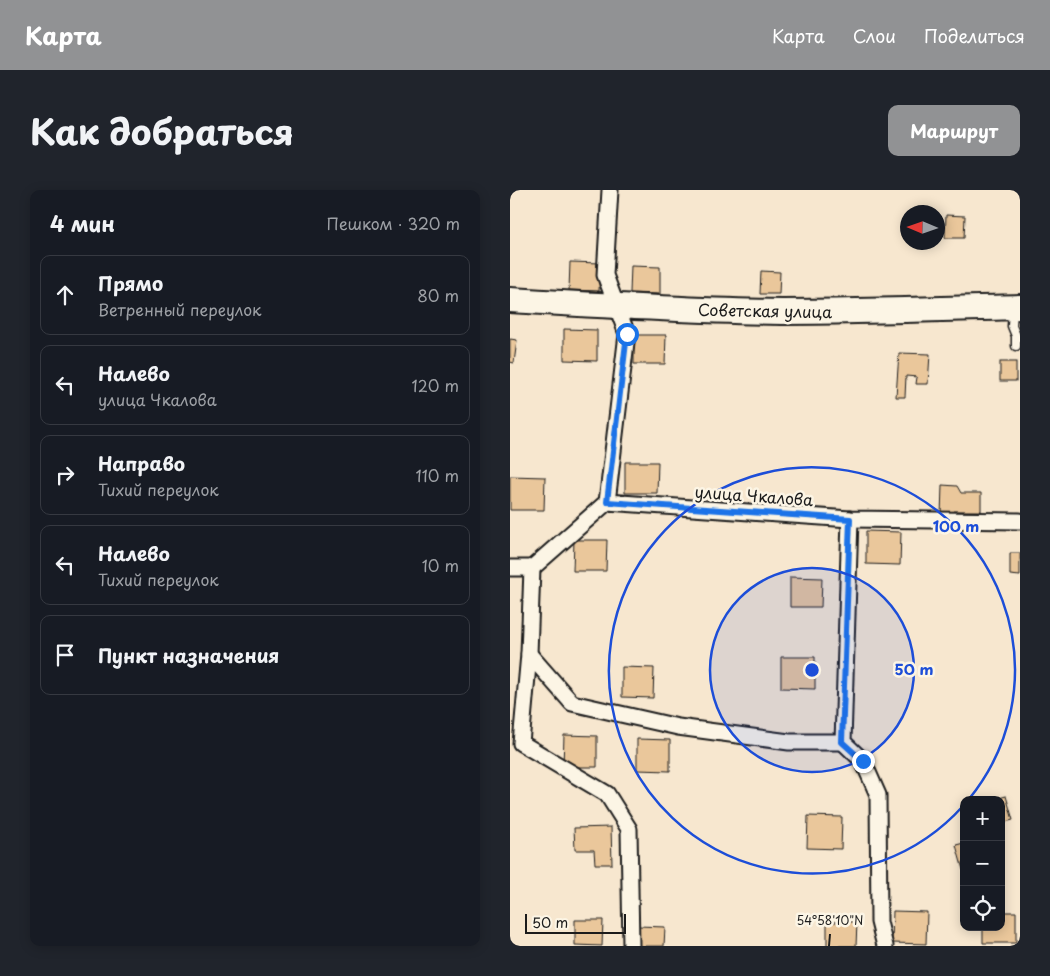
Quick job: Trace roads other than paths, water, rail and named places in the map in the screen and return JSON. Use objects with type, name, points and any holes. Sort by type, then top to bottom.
[{"type":"main road","name":"Советская улица","points":[[510,300],[781,312],[1016,307]]},
{"type":"street","points":[[510,568],[532,568],[607,502],[627,334],[605,275],[610,190]]},
{"type":"street","name":"улица Чкалова","points":[[607,502],[850,519],[1020,521]]},
{"type":"street","points":[[842,742],[850,519]]},
{"type":"street","points":[[532,568],[528,654],[517,699],[515,741],[607,794],[629,829],[630,946]]},
{"type":"street","points":[[528,654],[572,703],[678,727],[789,742],[842,742],[863,761],[878,794],[879,922],[885,946]]},
{"type":"lane","points":[[1016,307],[1012,326],[1016,336],[1016,346]]}]
